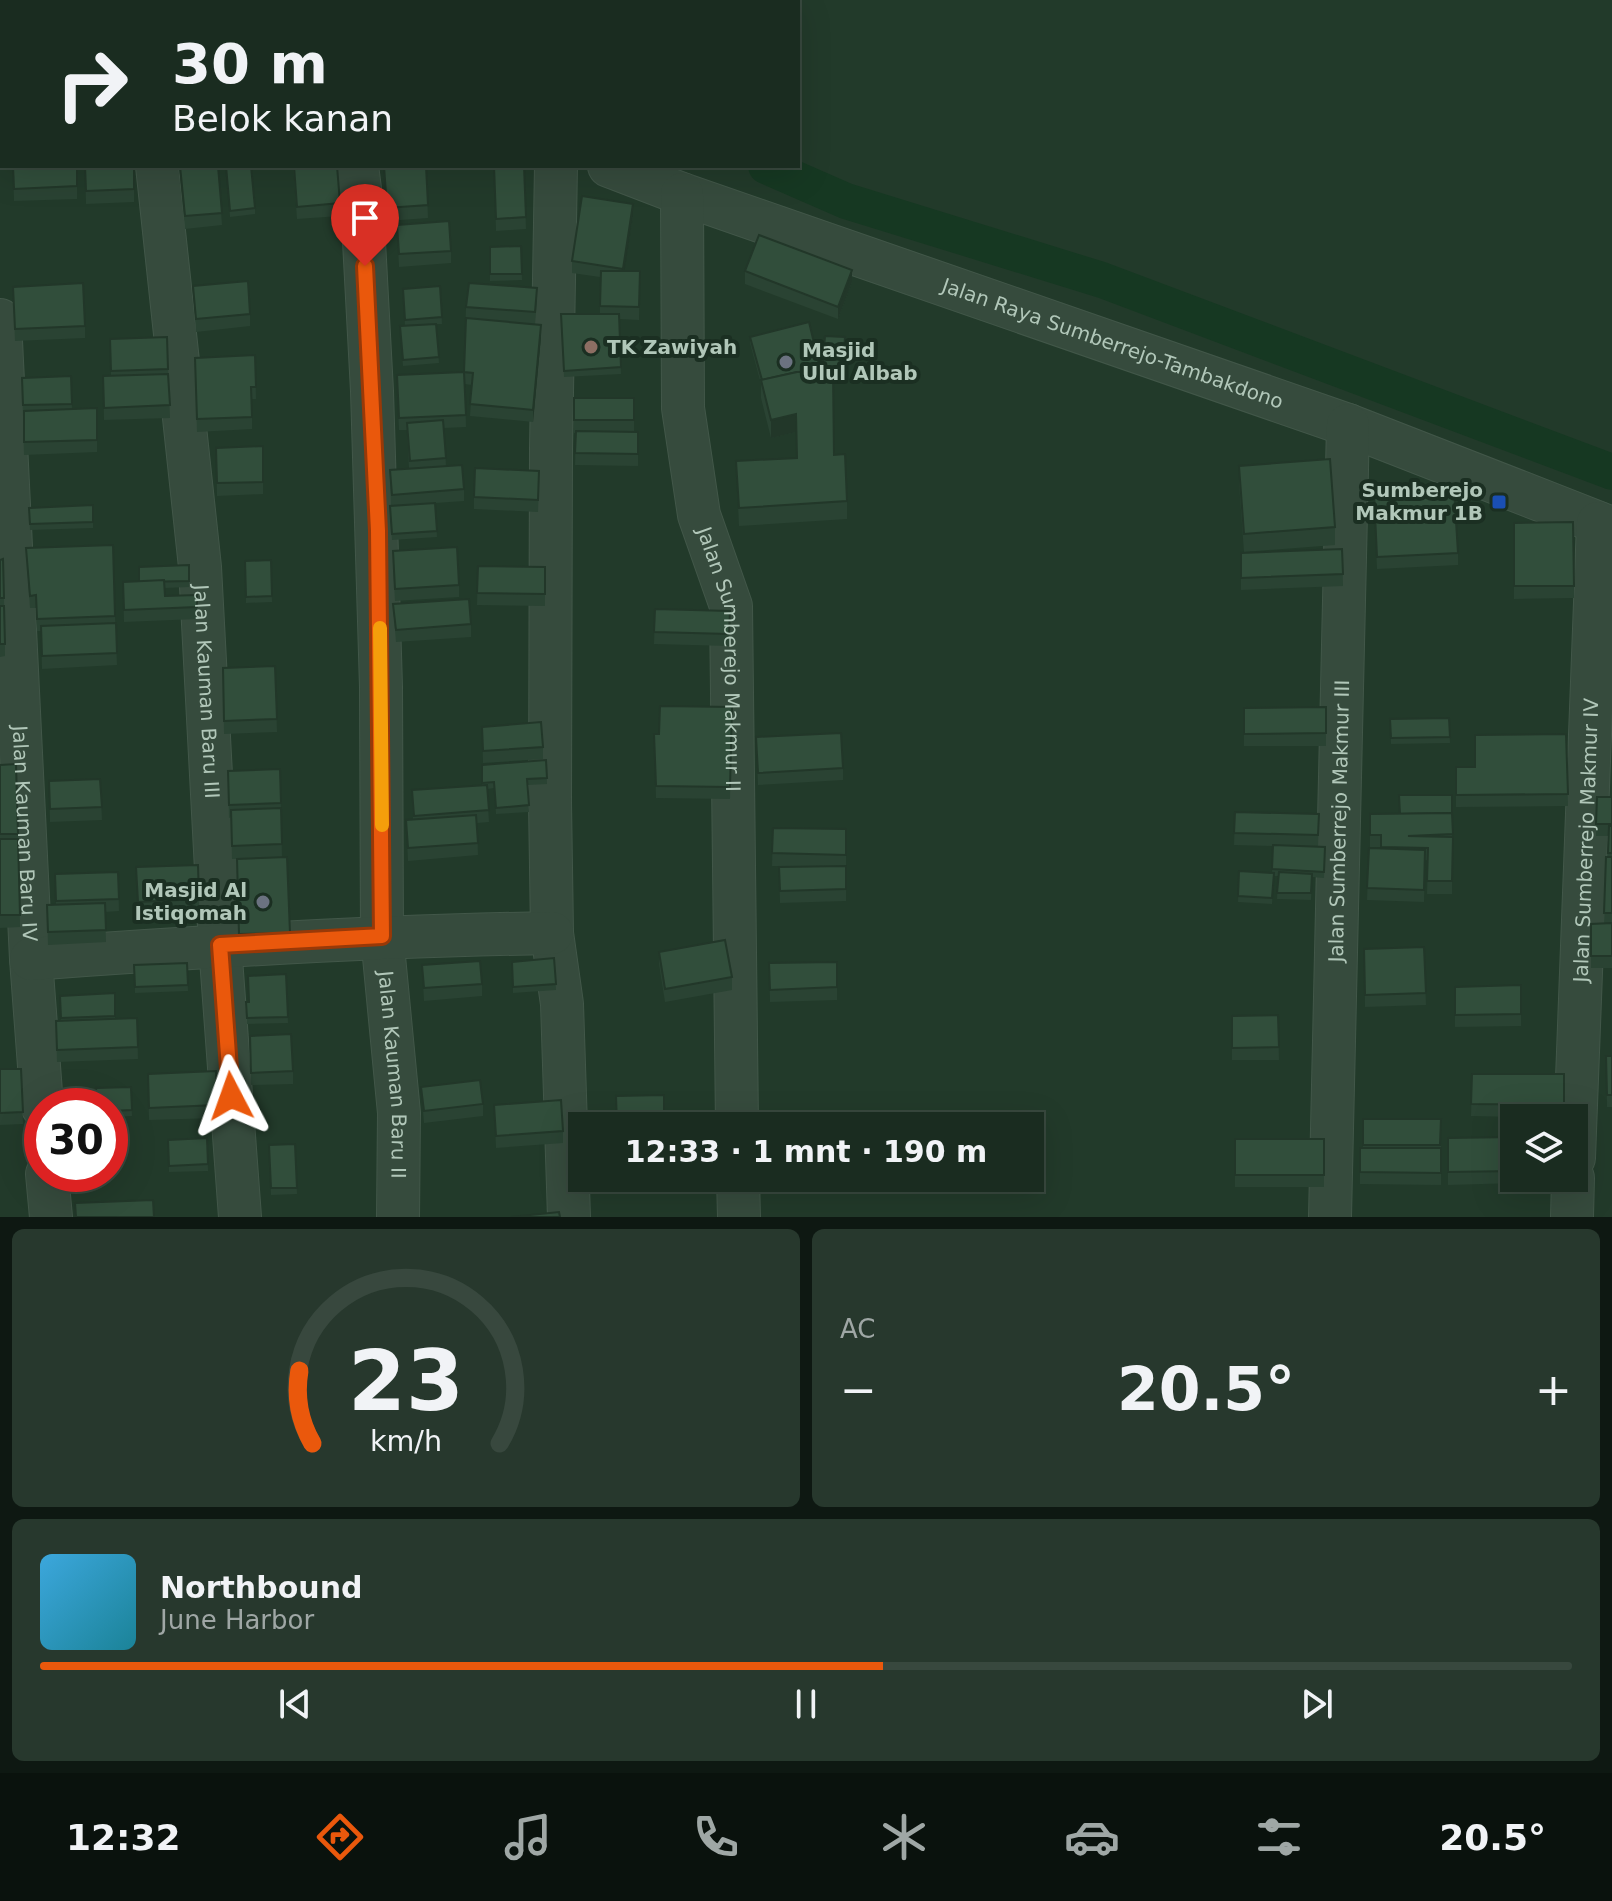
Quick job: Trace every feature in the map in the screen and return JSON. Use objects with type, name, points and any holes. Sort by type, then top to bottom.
[{"type":"street","name":"Jalan Kauman Baru III","points":[[157,168],[200,567],[220,945],[240,1217]]},
{"type":"street","name":"Jalan Kauman Baru II","points":[[357,168],[362,204],[378,531],[382,936],[399,1113],[398,1217]]},
{"type":"street","points":[[556,168],[551,449],[552,933],[562,1004],[569,1217]]},
{"type":"street","name":"Jalan Raya Sumberrejo-Tambakdono","points":[[614,168],[1348,425],[1605,525]]},
{"type":"street","name":"Jalan Sumberejo Makmur II","points":[[682,194],[683,408],[699,515],[731,606],[737,1112]]},
{"type":"street","name":"Jalan Kauman Baru IV","points":[[0,320],[31,959],[41,1088]]},
{"type":"street","name":"Jalan Sumberrejo Makmur III","points":[[1330,1217],[1348,425]]},
{"type":"street","name":"Jalan Sumberrejo Makmur IV","points":[[1577,1104],[1605,525]]},
{"type":"street","points":[[31,959],[382,936],[552,933]]},
{"type":"street","points":[[49,1192],[51,1217]]},
{"type":"street","points":[[738,1192],[739,1217]]},
{"type":"street","points":[[1572,1217],[1573,1192]]},
{"type":"building","points":[[13,168],[77,168],[77,186],[14,189]]},
{"type":"building","points":[[85,168],[134,168],[134,189],[86,191]]},
{"type":"building","points":[[180,168],[218,168],[222,213],[185,216]]},
{"type":"building","points":[[226,168],[251,168],[255,208],[230,211]]},
{"type":"building","points":[[294,168],[337,168],[340,203],[297,207]]},
{"type":"building","points":[[384,168],[426,168],[428,205],[387,208]]},
{"type":"building","points":[[494,168],[524,168],[526,217],[496,219]]},
{"type":"building","points":[[582,196],[633,204],[623,269],[572,261]]},
{"type":"building","points":[[449,221],[451,251],[399,254],[397,225]]},
{"type":"building","points":[[759,235],[852,270],[838,307],[745,271]]},
{"type":"building","points":[[521,246],[522,274],[490,274],[490,247]]},
{"type":"building","points":[[601,271],[640,271],[639,307],[600,306]]},
{"type":"building","points":[[248,281],[250,314],[196,319],[193,286]]},
{"type":"building","points":[[83,283],[85,326],[15,329],[13,287]]},
{"type":"building","points":[[469,283],[537,288],[535,312],[466,307]]},
{"type":"building","points":[[440,286],[442,317],[405,320],[403,289]]},
{"type":"building","name":"TK Zawiyah","points":[[561,314],[619,314],[621,367],[564,371]]},
{"type":"building","points":[[466,318],[541,325],[533,410],[470,404],[473,373],[464,372]]},
{"type":"building","name":"Masjid Ulul Albab","points":[[809,322],[821,372],[797,372],[762,380],[750,337]]},
{"type":"building","points":[[436,324],[439,357],[403,360],[400,326]]},
{"type":"building","points":[[825,336],[845,337],[842,374],[822,372]]},
{"type":"building","points":[[167,337],[168,369],[111,371],[110,339]]},
{"type":"building","points":[[255,355],[256,387],[251,387],[252,417],[197,419],[195,358]]},
{"type":"building","points":[[833,371],[834,455],[845,454],[847,501],[739,508],[736,461],[797,458],[796,414],[771,420],[761,380],[797,372]]},
{"type":"building","points":[[464,372],[466,415],[399,418],[397,375]]},
{"type":"building","points":[[168,374],[170,405],[104,408],[103,376]]},
{"type":"building","points":[[71,376],[72,404],[23,405],[22,378]]},
{"type":"building","points":[[574,398],[634,398],[634,420],[574,420]]},
{"type":"building","points":[[97,408],[97,440],[24,442],[24,411]]},
{"type":"building","points":[[443,420],[446,458],[410,461],[407,423]]},
{"type":"building","points":[[576,431],[638,432],[638,454],[575,453]]},
{"type":"building","points":[[263,446],[263,482],[217,483],[216,448]]},
{"type":"building","points":[[1330,459],[1335,527],[1244,534],[1239,466]]},
{"type":"building","points":[[462,465],[464,489],[392,495],[390,470]]},
{"type":"building","points":[[475,468],[539,471],[538,500],[474,497]]},
{"type":"building","points":[[1454,488],[1458,553],[1377,557],[1374,493]]},
{"type":"building","points":[[435,503],[437,531],[392,534],[390,506]]},
{"type":"building","points":[[93,505],[93,522],[30,524],[29,508]]},
{"type":"building","points":[[1573,522],[1574,586],[1514,586],[1514,523]]},
{"type":"building","points":[[113,545],[115,616],[37,619],[36,595],[30,596],[26,548]]},
{"type":"building","points":[[457,547],[459,585],[395,589],[393,551]]},
{"type":"building","points":[[1342,549],[1343,574],[1241,578],[1241,553]]},
{"type":"building","points":[[3,559],[4,598],[0,598],[0,560]]},
{"type":"building","points":[[271,560],[272,596],[246,597],[245,561]]},
{"type":"building","points":[[189,565],[189,581],[139,582],[139,567]]},
{"type":"building","points":[[478,566],[545,567],[545,594],[477,593]]},
{"type":"building","points":[[164,580],[165,596],[197,595],[197,607],[124,610],[123,582]]},
{"type":"building","points":[[469,599],[471,624],[396,630],[393,604]]},
{"type":"building","points":[[0,606],[4,606],[5,644],[0,644]]},
{"type":"building","points":[[655,609],[730,611],[729,634],[654,632]]},
{"type":"building","points":[[116,623],[117,653],[42,656],[41,626]]},
{"type":"building","points":[[275,666],[277,719],[224,721],[223,668]]},
{"type":"building","points":[[660,706],[732,707],[730,787],[656,786],[654,734],[659,734]]},
{"type":"building","points":[[1326,707],[1326,733],[1244,734],[1244,708]]},
{"type":"building","points":[[1449,718],[1450,737],[1391,738],[1390,719]]},
{"type":"building","points":[[541,722],[543,747],[483,751],[482,727]]},
{"type":"building","points":[[841,733],[843,768],[758,773],[756,737]]},
{"type":"building","points":[[1566,734],[1568,794],[1456,795],[1456,767],[1475,767],[1475,735]]},
{"type":"building","points":[[546,760],[547,778],[527,779],[529,805],[496,808],[494,782],[482,783],[482,765]]},
{"type":"building","points":[[16,764],[18,834],[0,834],[0,765]]},
{"type":"building","points":[[280,769],[281,803],[229,805],[228,771]]},
{"type":"building","points":[[100,779],[102,807],[50,809],[49,781]]},
{"type":"building","points":[[487,785],[489,810],[414,816],[412,790]]},
{"type":"building","points":[[1399,795],[1452,795],[1452,813],[1400,814]]},
{"type":"building","points":[[1597,797],[1612,797],[1612,824],[1596,824]]},
{"type":"building","points":[[281,808],[282,844],[232,846],[231,810]]},
{"type":"building","points":[[1235,812],[1319,814],[1318,835],[1234,833]]},
{"type":"building","points":[[1452,813],[1453,834],[1408,836],[1453,837],[1452,881],[1427,881],[1428,848],[1381,847],[1381,835],[1370,835],[1370,814]]},
{"type":"building","points":[[476,815],[478,843],[408,848],[406,820]]},
{"type":"building","points":[[1609,826],[1612,826],[1612,853],[1608,853]]},
{"type":"building","points":[[773,828],[846,829],[846,855],[772,853]]},
{"type":"building","points":[[0,839],[18,839],[20,915],[0,915]]},
{"type":"building","points":[[1273,845],[1325,847],[1324,872],[1272,869]]},
{"type":"building","points":[[1369,848],[1425,850],[1424,890],[1367,888]]},
{"type":"building","name":"Masjid Al Istiqomah","points":[[287,857],[290,933],[239,934],[237,859]]},
{"type":"building","points":[[1606,857],[1612,857],[1612,913],[1604,913]]},
{"type":"building","points":[[198,865],[199,899],[138,902],[136,867]]},
{"type":"building","points":[[846,866],[846,889],[780,891],[779,867]]},
{"type":"building","points":[[1239,871],[1274,873],[1272,898],[1238,896]]},
{"type":"building","points":[[118,872],[119,899],[56,901],[55,874]]},
{"type":"building","points":[[1279,872],[1312,874],[1311,893],[1277,893]]},
{"type":"building","points":[[105,903],[106,930],[48,932],[47,905]]},
{"type":"building","points":[[1612,923],[1612,956],[1591,956],[1591,924]]},
{"type":"building","points":[[725,940],[732,977],[665,989],[659,952]]},
{"type":"building","points":[[1424,947],[1426,993],[1365,995],[1364,949]]},
{"type":"building","points":[[554,958],[556,984],[513,987],[512,962]]},
{"type":"building","points":[[480,961],[482,984],[424,988],[422,965]]},
{"type":"building","points":[[837,962],[837,987],[770,990],[769,963]]},
{"type":"building","points":[[187,963],[188,985],[135,987],[134,965]]},
{"type":"building","points":[[286,974],[288,1017],[247,1018],[248,976]]},
{"type":"building","points":[[1521,985],[1521,1014],[1455,1015],[1455,987]]},
{"type":"building","points":[[115,993],[115,1016],[61,1018],[60,996]]},
{"type":"building","points":[[1278,1015],[1279,1047],[1232,1048],[1232,1016]]},
{"type":"building","points":[[137,1018],[138,1047],[57,1050],[56,1021]]},
{"type":"building","points":[[291,1034],[293,1071],[251,1073],[250,1036]]},
{"type":"building","points":[[1606,1056],[1612,1056],[1612,1095],[1607,1095]]},
{"type":"building","points":[[0,1069],[21,1069],[23,1112],[0,1113]]},
{"type":"building","points":[[216,1071],[217,1105],[149,1108],[148,1074]]},
{"type":"building","points":[[1472,1074],[1564,1074],[1564,1104],[1471,1104]]},
{"type":"building","points":[[480,1080],[483,1104],[424,1111],[421,1087]]},
{"type":"building","points":[[131,1087],[132,1110],[128,1110],[128,1088],[96,1088]]},
{"type":"building","points":[[664,1095],[664,1112],[617,1112],[616,1096]]},
{"type":"building","points":[[561,1100],[563,1131],[496,1136],[494,1105]]},
{"type":"building","points":[[1363,1119],[1441,1119],[1440,1145],[1363,1145]]},
{"type":"building","points":[[1500,1137],[1500,1171],[1448,1172],[1448,1138]]},
{"type":"building","points":[[207,1138],[208,1164],[169,1166],[168,1140]]},
{"type":"building","points":[[1235,1139],[1324,1139],[1324,1175],[1235,1175]]},
{"type":"building","points":[[295,1144],[297,1188],[271,1188],[269,1145]]},
{"type":"building","points":[[1360,1148],[1441,1148],[1441,1173],[1360,1172]]},
{"type":"building","points":[[153,1200],[154,1217],[76,1217],[75,1203]]},
{"type":"building","points":[[559,1212],[560,1217],[511,1217]]},
{"type":"waterway","points":[[771,168],[846,201],[1102,280],[1612,472]]},
{"type":"slow traffic","points":[[380,628],[382,825]]},
{"type":"place","name":"TK Zawiyah","points":[[591,347]]},
{"type":"place","name":"Masjid Ulul Albab","points":[[786,362]]},
{"type":"place","name":"Sumberejo Makmur 1B","points":[[1499,502]]},
{"type":"place","name":"Masjid Al Istiqomah","points":[[263,902]]},
{"type":"route","points":[[231,1096],[220,945],[382,936],[378,531],[365,266]]}]
